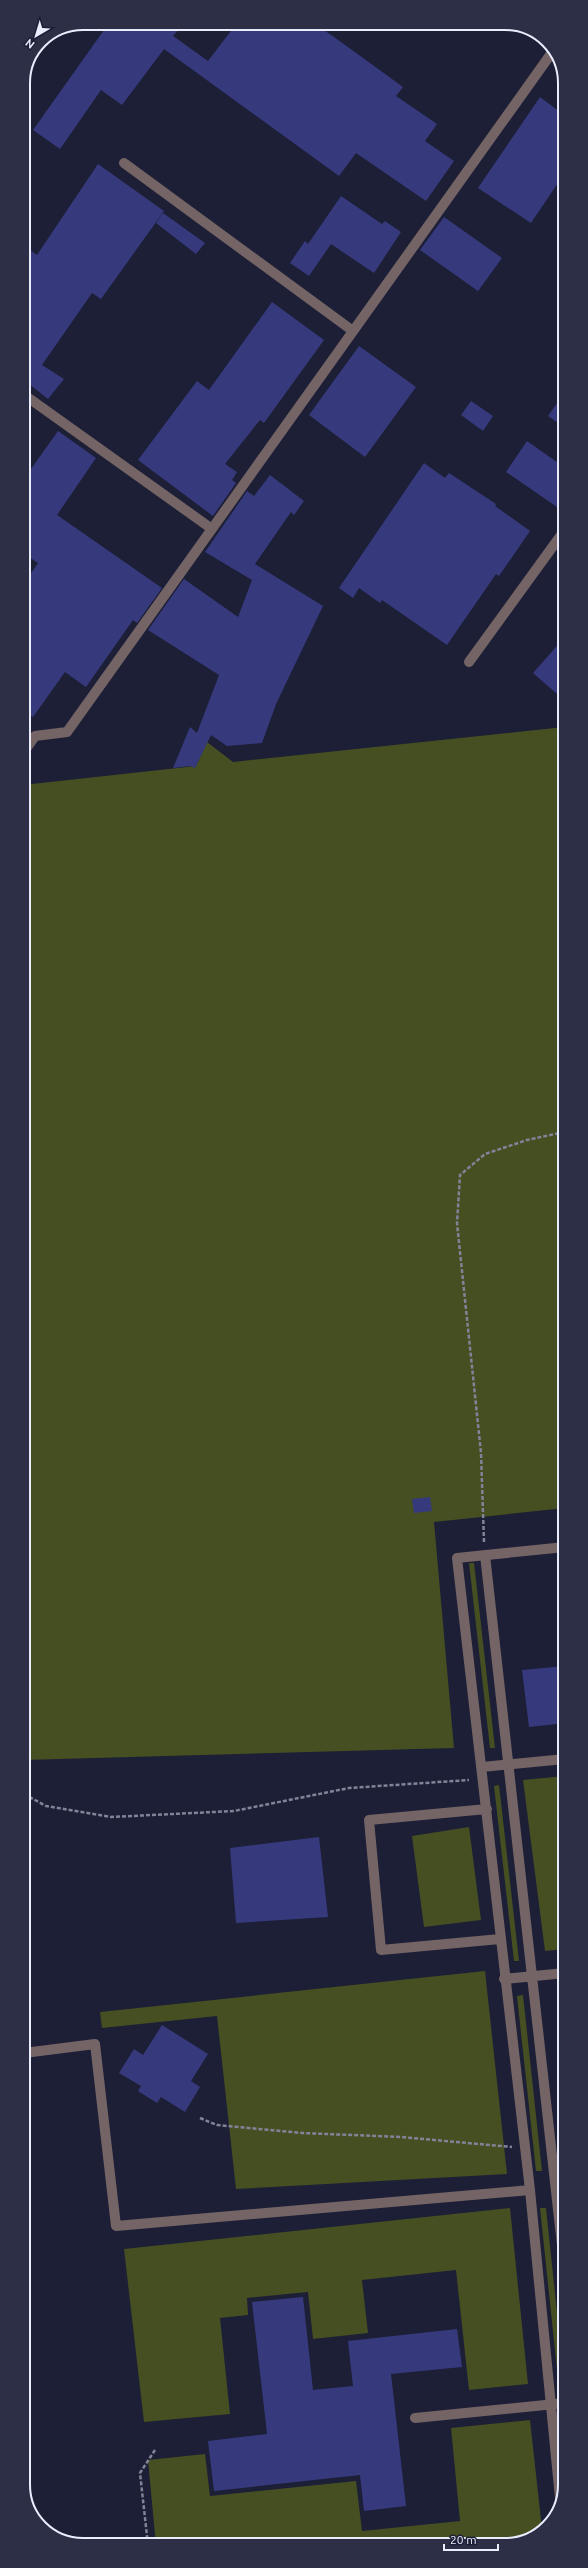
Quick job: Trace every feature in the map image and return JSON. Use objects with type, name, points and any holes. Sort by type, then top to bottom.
[{"type":"street","points":[[30,743],[35,736],[67,732],[550,55]]},
{"type":"street","points":[[124,163],[353,331]]},
{"type":"street","points":[[30,399],[212,529]]},
{"type":"street","points":[[469,662],[558,539]]},
{"type":"street","points":[[558,1548],[457,1558],[484,1779],[504,1979],[530,2190],[558,2479]]},
{"type":"street","points":[[485,1555],[558,2209]]},
{"type":"street","points":[[482,1767],[558,1759]]},
{"type":"street","points":[[487,1809],[369,1820],[381,1950],[500,1939]]},
{"type":"street","points":[[504,1979],[558,1974]]},
{"type":"street","points":[[30,2052],[95,2044],[116,2226],[530,2190]]},
{"type":"street","points":[[416,2418],[558,2404]]},
{"type":"path","points":[[485,1555],[481,1453],[458,1223],[460,1175],[485,1154],[527,1140],[558,1133]]},
{"type":"path","points":[[30,1797],[46,1806],[111,1817],[234,1812],[349,1788],[484,1779]]},
{"type":"path","points":[[200,2118],[217,2125],[302,2133],[401,2137],[524,2148]]},
{"type":"path","points":[[147,2538],[140,2473],[155,2450]]},
{"type":"green space","points":[[558,728],[558,1509],[434,1522],[454,1748],[30,1760],[30,784],[196,766],[207,742],[233,762]]},
{"type":"green space","points":[[469,1563],[474,1563],[495,1748],[490,1748]]},
{"type":"green space","points":[[558,1777],[558,1950],[545,1951],[523,1780]]},
{"type":"green space","points":[[499,1785],[519,1961],[514,1961],[494,1786]]},
{"type":"green space","points":[[469,1827],[481,1920],[424,1927],[412,1836]]},
{"type":"green space","points":[[485,1971],[507,2174],[236,2189],[217,2016],[102,2028],[100,2012]]},
{"type":"green space","points":[[523,1995],[542,2171],[536,2171],[517,1996]]},
{"type":"green space","points":[[510,2208],[528,2384],[469,2390],[456,2270],[362,2280],[368,2333],[313,2339],[308,2292],[247,2298],[248,2315],[220,2318],[230,2414],[144,2422],[124,2249]]},
{"type":"green space","points":[[540,2208],[546,2208],[558,2322],[558,2379]]},
{"type":"green space","points":[[530,2420],[541,2523],[532,2531],[516,2537],[505,2538],[155,2538],[148,2460],[205,2454],[210,2496],[356,2481],[362,2531],[460,2521],[451,2428]]},
{"type":"building","points":[[104,30],[178,30],[173,36],[208,61],[232,30],[324,30],[403,87],[396,96],[437,124],[425,141],[454,161],[426,201],[356,153],[339,176],[164,49],[122,105],[101,90],[60,149],[33,130]]},
{"type":"building","points":[[540,97],[558,110],[558,183],[531,223],[478,188]]},
{"type":"building","points":[[98,164],[164,211],[101,299],[92,293],[42,365],[64,379],[48,399],[30,385],[30,250],[37,255]]},
{"type":"building","points":[[341,196],[382,224],[385,221],[401,232],[374,273],[331,244],[309,276],[290,263],[305,241],[308,244]]},
{"type":"building","points":[[163,213],[205,243],[196,254],[156,223]]},
{"type":"building","points":[[444,217],[502,258],[478,291],[420,250]]},
{"type":"building","points":[[272,302],[324,340],[264,423],[260,420],[225,464],[237,472],[232,480],[236,483],[213,516],[138,460],[197,381],[209,390]]},
{"type":"building","points":[[359,346],[416,387],[365,457],[309,415]]},
{"type":"building","points":[[471,401],[493,416],[483,431],[461,415]]},
{"type":"building","points":[[558,402],[558,423],[548,416]]},
{"type":"building","points":[[58,431],[96,458],[57,515],[162,588],[137,623],[133,620],[86,687],[65,672],[33,717],[30,715],[30,575],[38,563],[30,558],[30,470]]},
{"type":"building","points":[[527,441],[558,463],[557,507],[506,472]]},
{"type":"building","points":[[424,463],[445,478],[449,473],[496,504],[495,506],[530,531],[499,576],[496,574],[447,645],[382,600],[380,603],[359,588],[353,598],[339,588]]},
{"type":"building","points":[[270,475],[304,501],[294,515],[291,512],[255,564],[323,606],[276,704],[262,743],[227,746],[211,735],[195,768],[190,766],[173,768],[190,727],[197,733],[219,675],[148,630],[184,579],[238,617],[252,580],[205,552],[247,491],[254,496]]},
{"type":"building","points":[[558,645],[558,695],[533,673]]},
{"type":"building","points":[[430,1497],[432,1511],[414,1513],[412,1499]]},
{"type":"building","points":[[558,1667],[558,1724],[529,1727],[522,1670]]},
{"type":"building","points":[[319,1837],[328,1917],[236,1923],[230,1848]]},
{"type":"building","points":[[162,2025],[208,2054],[191,2081],[200,2087],[185,2112],[161,2097],[157,2103],[138,2091],[141,2086],[119,2073],[134,2049],[143,2055]]},
{"type":"building","points":[[303,2297],[313,2390],[353,2386],[348,2341],[457,2329],[462,2367],[391,2374],[406,2506],[364,2511],[360,2475],[214,2491],[208,2441],[267,2434],[252,2302]]}]
